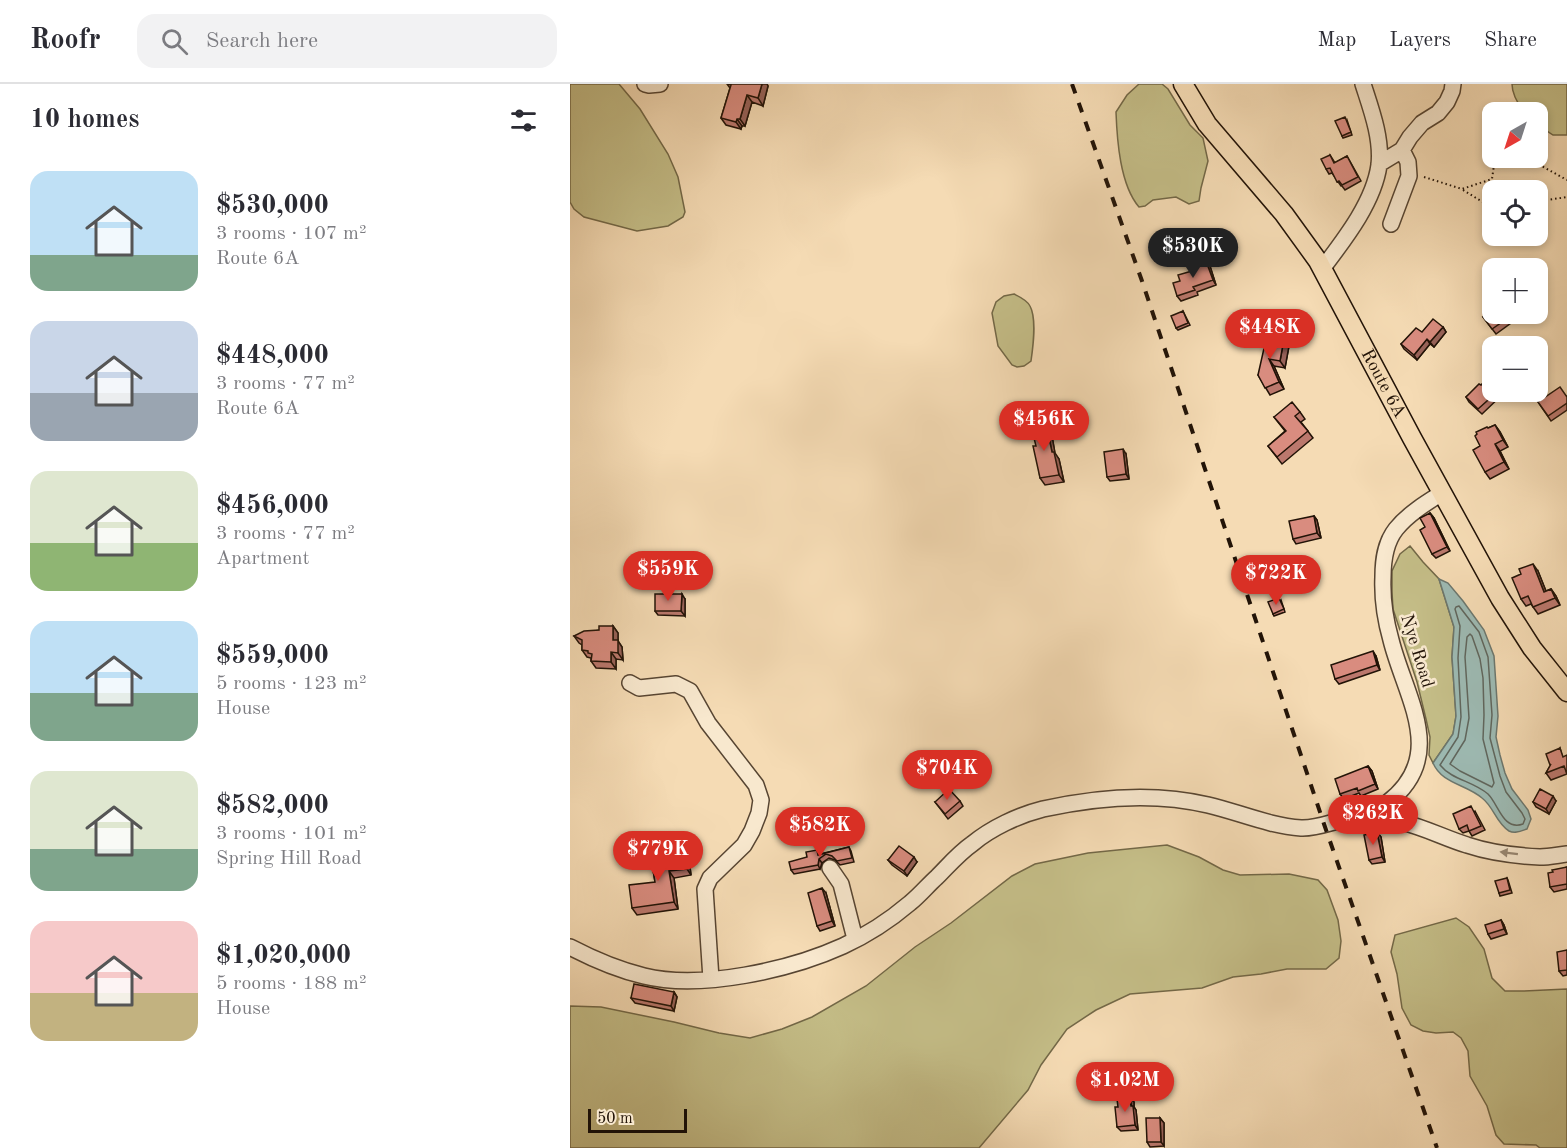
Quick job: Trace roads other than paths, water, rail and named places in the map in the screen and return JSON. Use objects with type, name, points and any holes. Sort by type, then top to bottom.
[{"type":"main road","name":"Route 6A","points":[[1183,84],[1208,124],[1284,214],[1323,269],[1442,493],[1517,626],[1567,692]]},
{"type":"street","points":[[645,84],[649,86],[660,84]]},
{"type":"street","points":[[1323,269],[1363,208],[1372,189],[1379,164],[1376,128],[1364,84]]},
{"type":"street","points":[[1379,164],[1401,150],[1422,123],[1438,113],[1447,102],[1453,84]]},
{"type":"street","points":[[1391,224],[1409,176],[1408,162],[1401,150]]},
{"type":"street","name":"Nye Road","points":[[1358,817],[1385,804],[1398,793],[1409,780],[1420,749],[1417,722],[1391,641],[1383,607],[1383,566],[1387,545],[1395,531],[1424,504],[1442,493]]},
{"type":"street","points":[[630,683],[639,688],[676,684],[690,691],[708,723],[756,785],[761,800],[759,813],[744,845],[710,878],[705,889],[711,979]]},
{"type":"street","points":[[570,947],[618,969],[667,980],[711,979],[775,969],[831,950],[872,931],[909,904],[972,843],[997,828],[1042,809],[1101,800],[1171,798],[1305,829],[1358,817],[1401,822],[1429,830],[1468,846],[1503,853],[1541,857],[1567,854]]},
{"type":"street","points":[[830,868],[841,884],[855,939]]},
{"type":"water","points":[[1439,579],[1448,583],[1484,630],[1494,656],[1498,716],[1496,737],[1505,773],[1512,789],[1528,810],[1531,819],[1527,829],[1522,831],[1509,831],[1505,828],[1482,798],[1448,780],[1433,763],[1453,734],[1456,716],[1452,657],[1454,627]]},
{"type":"railway","points":[[1072,84],[1142,281],[1324,824],[1437,1148]]}]
